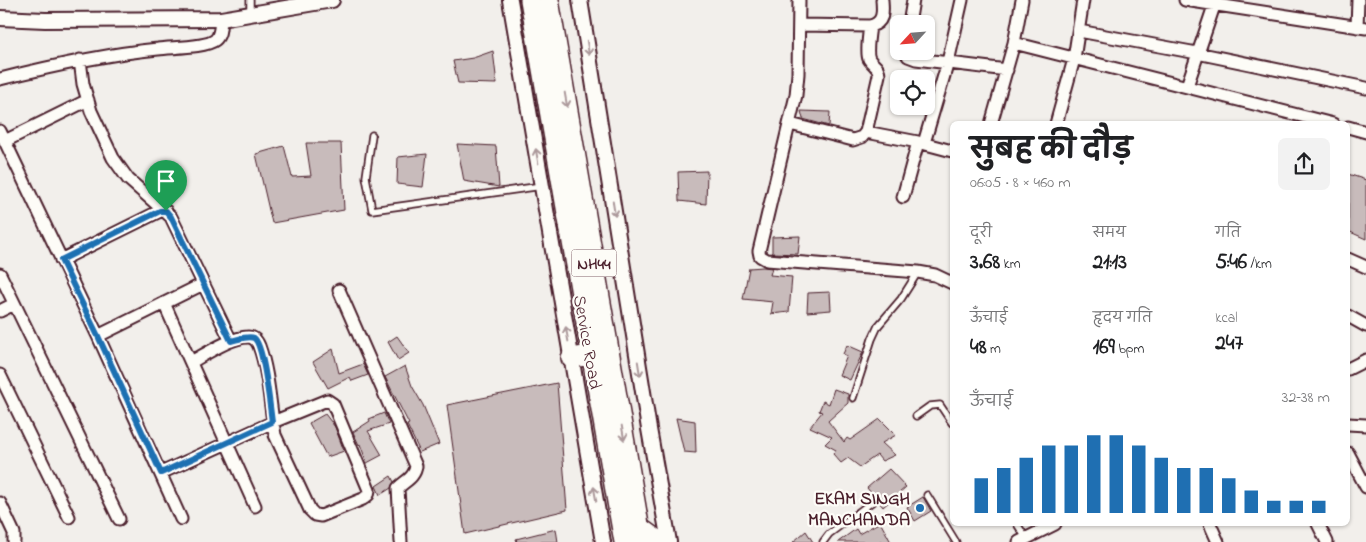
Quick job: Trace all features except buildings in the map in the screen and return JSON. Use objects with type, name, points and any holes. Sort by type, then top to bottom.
[{"type":"highway","name":"NH44","points":[[530,0],[624,542]]},
{"type":"highway","name":"NH44","points":[[549,0],[640,534]]},
{"type":"highway","points":[[572,358],[592,356]]},
{"type":"highway","points":[[640,534],[660,542]]},
{"type":"street","points":[[0,18],[44,20],[220,19],[250,7],[332,0]]},
{"type":"street","name":"Service Road","points":[[510,0],[603,542]]},
{"type":"street","points":[[580,0],[647,419],[670,542]]},
{"type":"street","points":[[799,0],[797,81],[790,124],[759,251],[763,259],[918,272],[950,282]]},
{"type":"street","points":[[799,25],[876,25],[880,21],[883,10],[882,0]]},
{"type":"street","points":[[910,15],[913,0]]},
{"type":"street","points":[[903,197],[948,62],[962,0]]},
{"type":"street","points":[[992,121],[1008,70],[1022,0]]},
{"type":"street","points":[[1057,121],[1074,59],[1083,0]]},
{"type":"street","points":[[1185,0],[1215,3],[1361,28],[1358,0]]},
{"type":"street","points":[[1187,86],[1215,3]]},
{"type":"street","points":[[0,79],[80,60],[209,43],[220,32],[220,19]]},
{"type":"street","points":[[790,124],[853,140],[862,137],[866,132],[880,75],[877,67],[868,55],[870,26]]},
{"type":"street","points":[[1079,31],[1198,53],[1366,88]]},
{"type":"street","points":[[1014,43],[1321,121]]},
{"type":"street","points":[[80,60],[83,84],[88,100],[112,158],[128,179],[171,217],[231,341]]},
{"type":"street","points":[[930,60],[1008,70]]},
{"type":"street","points":[[88,100],[2,136],[98,336],[181,518]]},
{"type":"street","points":[[1350,128],[1366,132]]},
{"type":"street","points":[[866,132],[950,150]]},
{"type":"street","points":[[61,260],[160,211],[166,211]]},
{"type":"street","points":[[1350,260],[1366,267]]},
{"type":"street","points":[[0,274],[119,519]]},
{"type":"street","points":[[98,336],[203,284]]},
{"type":"street","points":[[339,290],[416,466],[416,471],[412,476],[398,488],[401,542]]},
{"type":"street","points":[[164,303],[228,442],[255,506]]},
{"type":"street","points":[[0,311],[14,304]]},
{"type":"street","points":[[1350,317],[1366,326]]},
{"type":"street","points":[[161,473],[272,422],[322,400],[331,401],[367,483],[368,495],[321,516],[315,515],[310,510],[281,450],[272,422],[266,375],[259,345],[254,338],[248,337],[231,341],[191,362]]},
{"type":"street","points":[[1350,368],[1366,360]]},
{"type":"street","points":[[0,375],[69,517]]},
{"type":"street","points":[[1350,424],[1366,425]]},
{"type":"street","points":[[1350,457],[1366,487]]},
{"type":"street","points":[[0,503],[14,533],[14,542]]},
{"type":"street","points":[[1211,526],[1218,542]]},
{"type":"street","points":[[1319,526],[1328,542]]},
{"type":"street","points":[[1023,540],[1044,527]]},
{"type":"lane","points":[[372,136],[366,177],[372,210],[542,186]]},
{"type":"lane","points":[[853,398],[878,326],[901,299],[918,272]]},
{"type":"lane","points":[[916,416],[935,404],[940,405],[950,419]]},
{"type":"lane","points":[[946,413],[950,410]]},
{"type":"lane","points":[[927,495],[956,542]]},
{"type":"lane","points":[[823,542],[829,534],[872,502]]},
{"type":"lane","points":[[1018,526],[1023,540]]},
{"type":"place","name":"EKAM SINGH MANCHANDA","points":[[920,508]]},
{"type":"route","points":[[160,211],[166,211],[171,217],[231,341],[248,337],[254,338],[259,345],[266,375],[272,422],[161,473],[61,260],[160,211]]}]
